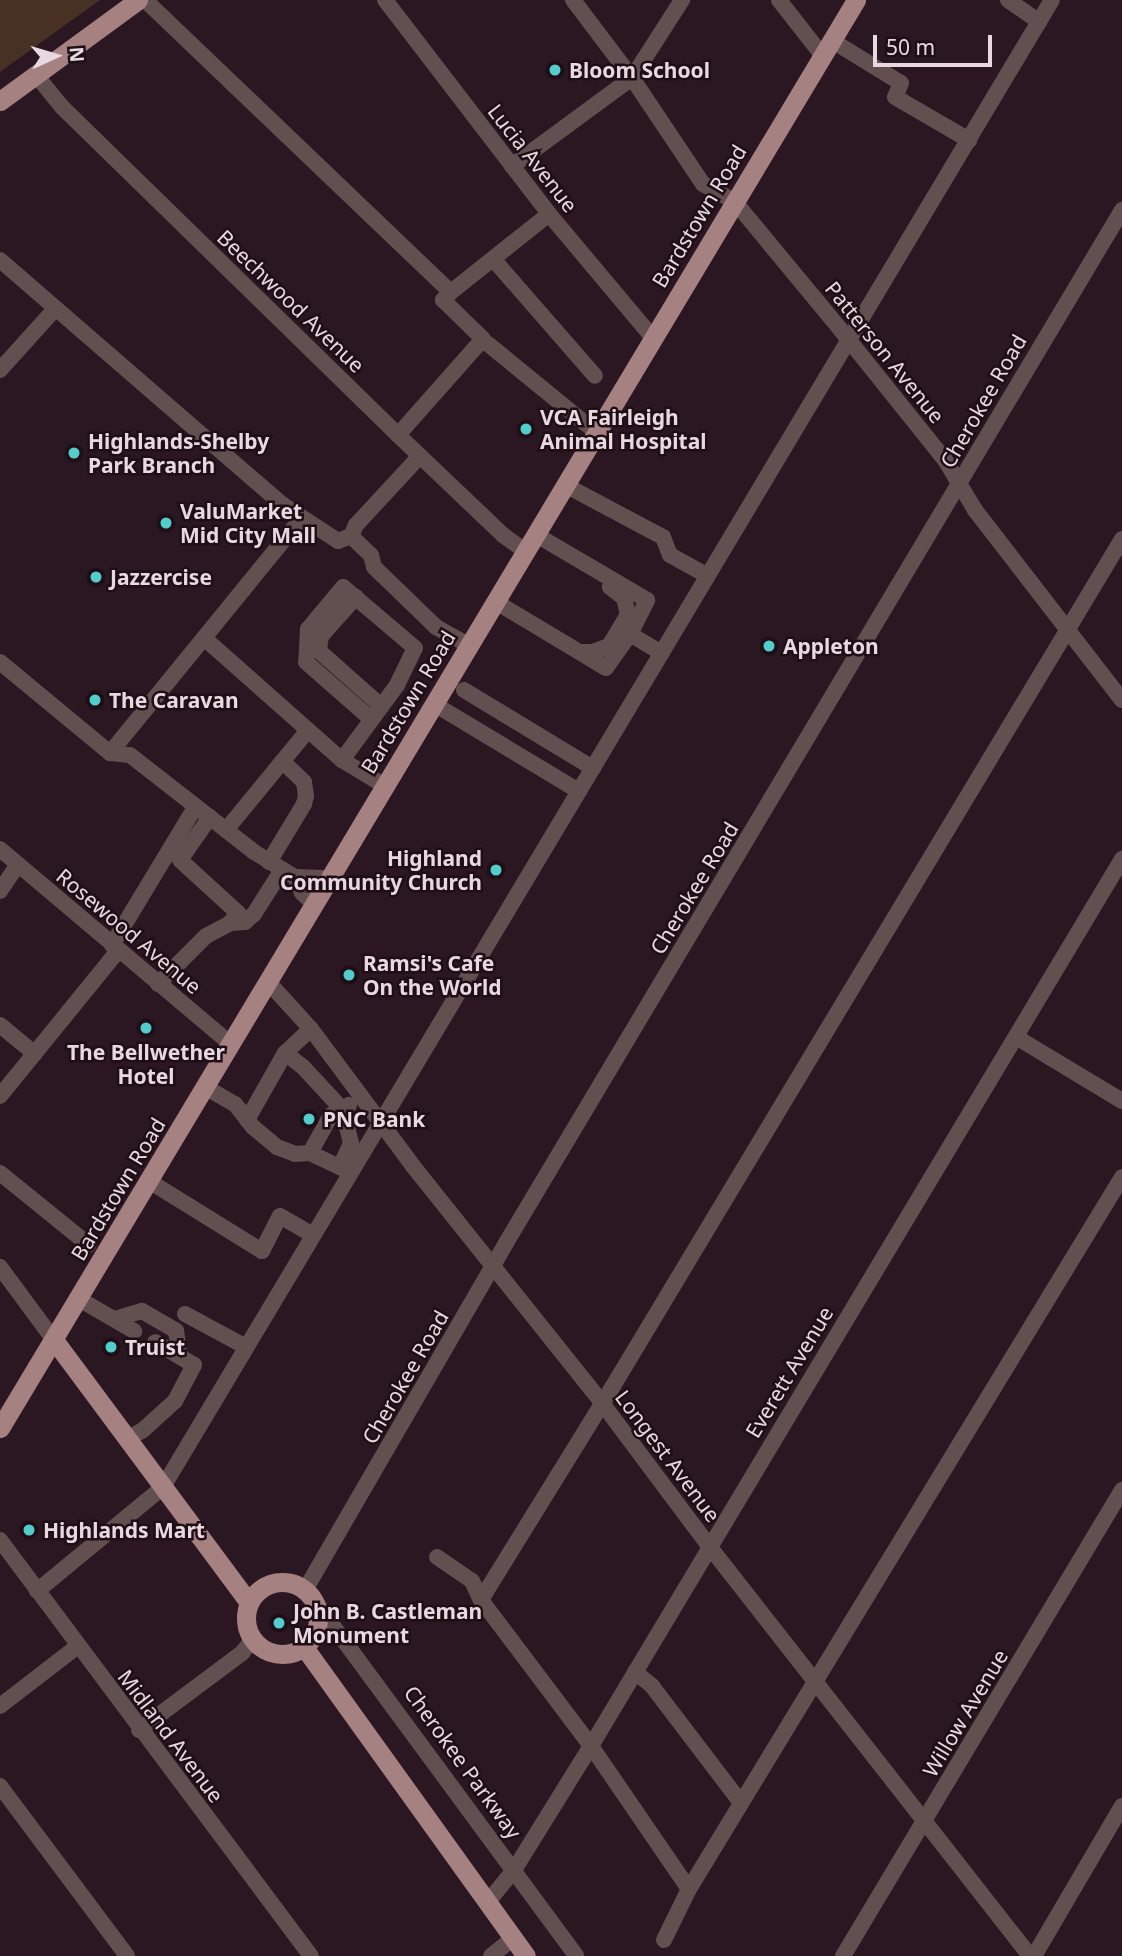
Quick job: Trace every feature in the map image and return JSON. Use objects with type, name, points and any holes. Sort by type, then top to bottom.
[{"type":"main road","points":[[0,102],[138,0]]},
{"type":"main road","name":"Bardstown Road","points":[[0,1428],[856,0]]},
{"type":"main road","points":[[54,1340],[249,1603]]},
{"type":"main road","points":[[285,1582],[308,1593],[318,1617],[312,1639],[304,1647],[282,1654],[271,1652],[253,1639],[246,1615],[249,1603],[264,1587],[285,1582]]},
{"type":"main road","points":[[304,1647],[526,1956]]},
{"type":"street","points":[[145,0],[451,292]]},
{"type":"street","name":"Lucia Avenue","points":[[385,0],[549,214],[653,338]]},
{"type":"street","points":[[573,0],[632,78],[703,184],[735,202]]},
{"type":"street","points":[[512,166],[632,78],[682,0]]},
{"type":"street","points":[[779,0],[827,47],[901,83],[895,97],[969,139]]},
{"type":"street","points":[[1008,0],[1039,22]]},
{"type":"street","points":[[37,1591],[163,1487],[313,1235],[345,1170],[380,1120],[593,768],[1052,0]]},
{"type":"street","name":"Beechwood Avenue","points":[[36,75],[62,107],[503,535],[559,548]]},
{"type":"street","name":"Patterson Avenue","points":[[735,202],[945,460],[975,510],[1122,700]]},
{"type":"street","name":"Cherokee Road","points":[[308,1593],[493,1265],[1122,210]]},
{"type":"street","points":[[398,435],[483,339],[443,300],[549,214]]},
{"type":"street","points":[[493,259],[595,376]]},
{"type":"street","points":[[0,260],[300,519],[320,528],[338,541],[351,536],[356,525],[420,456]]},
{"type":"street","points":[[0,370],[55,309]]},
{"type":"street","points":[[488,344],[596,432]]},
{"type":"street","points":[[565,485],[663,537],[670,555],[708,576]]},
{"type":"street","points":[[110,753],[300,519]]},
{"type":"street","points":[[351,536],[371,555],[374,567],[436,627],[469,645]]},
{"type":"street","points":[[481,1600],[603,1403],[1122,539]]},
{"type":"street","points":[[496,602],[606,668],[630,634],[647,600],[559,548]]},
{"type":"street","points":[[559,548],[566,561],[620,593],[628,607],[628,614],[609,646],[601,651],[583,652]]},
{"type":"street","points":[[342,760],[397,685],[415,648],[343,587],[308,629],[306,662],[376,713]]},
{"type":"street","points":[[630,634],[662,653]]},
{"type":"street","points":[[204,638],[342,760],[385,786]]},
{"type":"street","points":[[0,662],[110,753],[130,755],[282,870],[315,905]]},
{"type":"street","points":[[464,690],[593,768]]},
{"type":"street","points":[[433,704],[579,791]]},
{"type":"street","points":[[226,830],[308,730]]},
{"type":"street","points":[[230,923],[245,922],[254,914],[282,870],[304,804],[304,782],[282,761]]},
{"type":"street","points":[[0,1096],[115,948],[196,806]]},
{"type":"street","points":[[158,984],[206,936],[230,923],[238,913],[180,860],[209,817]]},
{"type":"street","name":"Rosewood Avenue","points":[[0,849],[231,1045]]},
{"type":"street","name":"Everett Avenue","points":[[487,1903],[514,1870],[591,1746],[1122,859]]},
{"type":"street","points":[[0,891],[18,864]]},
{"type":"street","points":[[282,870],[330,878]]},
{"type":"street","name":"Longest Avenue","points":[[269,983],[310,1029],[603,1403],[709,1546],[1029,1955]]},
{"type":"street","points":[[0,1025],[34,1054]]},
{"type":"street","points":[[247,1120],[285,1053],[310,1029]]},
{"type":"street","points":[[1016,1037],[1121,1098]]},
{"type":"street","points":[[285,1053],[303,1067],[344,1110],[351,1143],[345,1170]]},
{"type":"street","points":[[205,1087],[235,1104],[247,1120],[277,1147],[295,1154],[310,1153],[345,1170]]},
{"type":"street","points":[[310,1153],[331,1115],[344,1110],[360,1094]]},
{"type":"street","points":[[0,1173],[89,1245]]},
{"type":"street","points":[[664,1940],[689,1889],[1122,1177]]},
{"type":"street","points":[[149,1181],[262,1251],[280,1216],[313,1235]]},
{"type":"street","points":[[0,1267],[54,1340]]},
{"type":"street","points":[[79,1299],[134,1331]]},
{"type":"street","points":[[115,1319],[142,1311],[176,1331],[180,1357]]},
{"type":"street","points":[[185,1314],[246,1346]]},
{"type":"street","points":[[127,1439],[143,1430],[175,1401],[194,1365],[155,1342]]},
{"type":"street","name":"Willow Avenue","points":[[843,1956],[1122,1490]]},
{"type":"street","name":"Midland Avenue","points":[[0,1540],[139,1730],[311,1956]]},
{"type":"street","points":[[437,1557],[472,1581],[481,1600],[591,1746],[689,1889]]},
{"type":"street","name":"Cherokee Parkway","points":[[308,1593],[576,1956]]},
{"type":"street","points":[[139,1730],[242,1653],[253,1639]]},
{"type":"street","points":[[0,1706],[78,1646]]},
{"type":"street","points":[[635,1672],[652,1686],[741,1803]]},
{"type":"street","points":[[0,1786],[127,1956]]},
{"type":"street","points":[[1029,1955],[1122,1806]]},
{"type":"street","points":[[491,1956],[513,1938]]},
{"type":"shaded area","points":[[0,0],[100,0],[0,72]]},
{"type":"place","name":"Bloom School","points":[[555,70]]},
{"type":"place","name":"VCA Fairleigh Animal Hospital","points":[[526,429]]},
{"type":"place","name":"Highlands-Shelby Park Branch","points":[[74,453]]},
{"type":"place","name":"ValuMarket Mid City Mall","points":[[166,523]]},
{"type":"place","name":"Jazzercise","points":[[96,577]]},
{"type":"place","name":"Appleton","points":[[769,646]]},
{"type":"place","name":"The Caravan","points":[[95,700]]},
{"type":"place","name":"Highland Community Church","points":[[496,870]]},
{"type":"place","name":"Ramsi's Cafe On the World","points":[[349,975]]},
{"type":"place","name":"The Bellwether Hotel","points":[[146,1028]]},
{"type":"place","name":"PNC Bank","points":[[309,1119]]},
{"type":"place","name":"Truist","points":[[111,1347]]},
{"type":"place","name":"Highlands Mart","points":[[29,1530]]},
{"type":"place","name":"John B. Castleman Monument","points":[[279,1623]]}]
